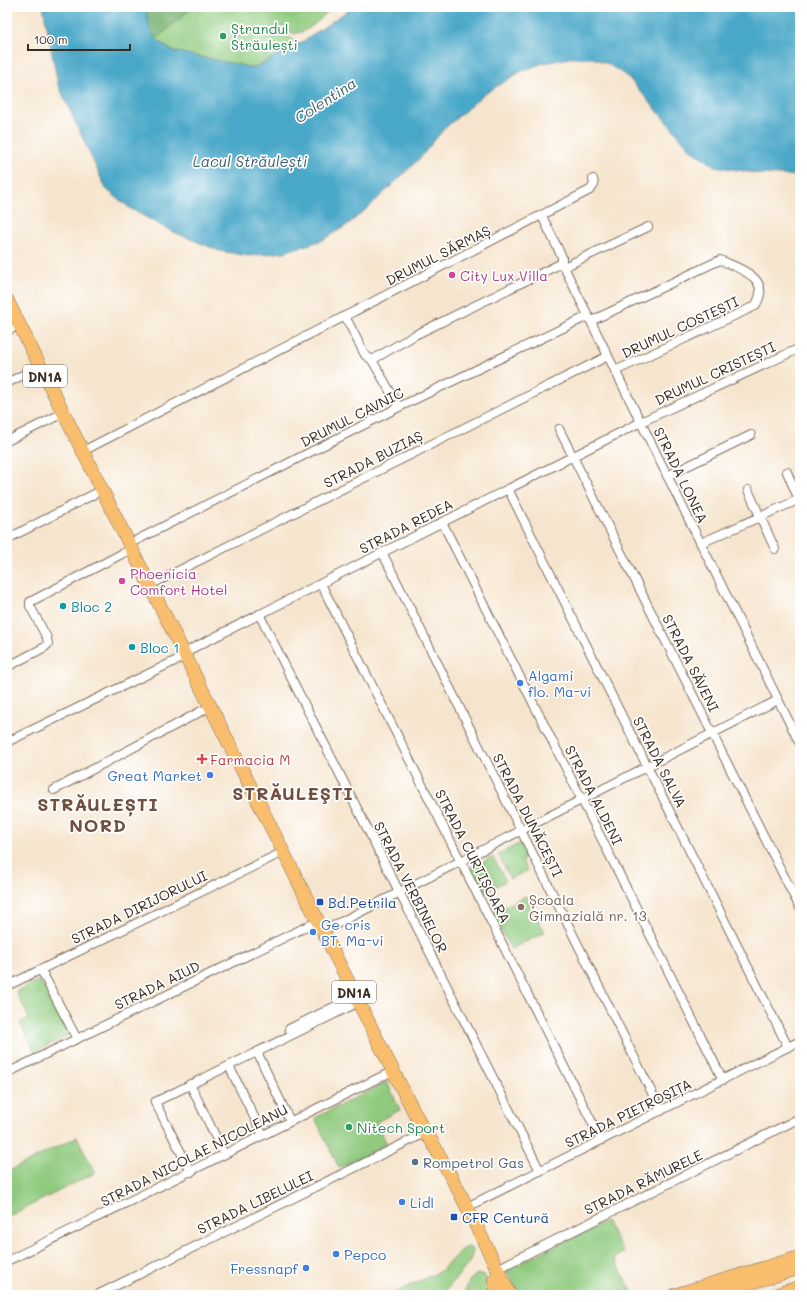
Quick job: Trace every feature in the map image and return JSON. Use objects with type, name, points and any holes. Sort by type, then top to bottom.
[{"type":"main road","name":"DN1A","points":[[7,300],[393,1071],[425,1133],[431,1140],[467,1207],[496,1275],[502,1295]]},
{"type":"main road","name":"DN1A","points":[[425,1133],[428,1148],[496,1275],[510,1295]]},
{"type":"main road","points":[[675,1295],[800,1257]]},
{"type":"main road","points":[[710,1295],[800,1268]]},
{"type":"main road","points":[[496,1275],[498,1295]]},
{"type":"main road","points":[[742,1295],[800,1277]]},
{"type":"main road","points":[[775,1295],[800,1286]]},
{"type":"street","name":"DRUMUL SĂRMAȘ","points":[[83,451],[542,216],[590,190],[594,186],[592,179]]},
{"type":"street","name":"STRADA LONEA","points":[[542,216],[562,257],[563,265],[800,744]]},
{"type":"street","points":[[372,360],[415,334],[648,227]]},
{"type":"street","name":"DRUMUL COSTEȘTI","points":[[615,371],[756,306],[760,300],[761,291],[757,281],[752,275],[720,260]]},
{"type":"street","name":"DRUMUL CAVNIC","points":[[7,667],[48,644],[47,638],[30,606],[30,602],[130,546],[399,408],[589,318],[720,260]]},
{"type":"street","points":[[345,316],[365,354],[372,360],[399,408]]},
{"type":"street","points":[[7,331],[19,325]]},
{"type":"street","name":"DRUMUL CRISTEȘTI","points":[[641,422],[800,348]]},
{"type":"street","name":"STRADA BUZIAȘ","points":[[150,585],[608,356]]},
{"type":"street","points":[[7,382],[40,366]]},
{"type":"street","points":[[7,441],[63,413]]},
{"type":"street","name":"STRADA REDEA","points":[[7,742],[179,659],[185,654],[259,614],[641,422]]},
{"type":"street","name":"STRADA SĂVENI","points":[[559,429],[800,908]]},
{"type":"street","points":[[667,476],[752,435]]},
{"type":"street","points":[[701,543],[800,499],[787,472]]},
{"type":"street","name":"STRADA SALVA","points":[[508,489],[788,1047]]},
{"type":"street","points":[[7,538],[102,490]]},
{"type":"street","points":[[748,490],[775,549]]},
{"type":"street","name":"STRADA ALDENI","points":[[442,522],[723,1080]]},
{"type":"street","name":"STRADA DUNĂCEȘTI","points":[[382,552],[661,1111]]},
{"type":"street","name":"STRADA CURTIȘOARA","points":[[321,584],[601,1140]]},
{"type":"street","name":"STRADA VERBINELOR","points":[[259,614],[540,1171]]},
{"type":"street","name":"STRADA AIUD","points":[[7,1073],[320,926],[399,892],[778,700]]},
{"type":"street","points":[[54,790],[211,706]]},
{"type":"street","name":"STRADA DIRIJORULUI","points":[[7,986],[283,852]]},
{"type":"street","points":[[41,970],[77,1039]]},
{"type":"street","points":[[289,1029],[357,999]]},
{"type":"street","points":[[191,1172],[155,1102],[257,1052],[357,999]]},
{"type":"street","name":"STRADA PIETROȘIȚA","points":[[467,1207],[800,1041]]},
{"type":"street","points":[[257,1052],[290,1121]]},
{"type":"street","points":[[229,1066],[262,1135]]},
{"type":"street","name":"STRADA NICOLAE NICOLEANU","points":[[7,1261],[191,1172],[290,1121],[393,1071]]},
{"type":"street","points":[[190,1084],[224,1154]]},
{"type":"street","name":"STRADA RĂMURELE","points":[[496,1275],[800,1118]]},
{"type":"street","name":"STRADA LIBELULEI","points":[[97,1295],[425,1133]]},
{"type":"green space","points":[[145,7],[193,7],[156,39],[150,32]]},
{"type":"green space","name":"Ștrandul Străulești","points":[[193,7],[244,7],[254,13],[247,7],[332,7],[308,29],[301,32],[286,32],[277,29],[299,44],[254,68],[172,51],[156,39]]},
{"type":"green space","points":[[521,843],[528,856],[522,860],[527,871],[510,879],[498,854]]},
{"type":"green space","points":[[493,857],[506,881],[482,893],[470,868]]},
{"type":"green space","points":[[526,896],[545,932],[511,949],[492,913]]},
{"type":"green space","points":[[40,980],[69,1035],[35,1052],[20,1023],[29,1018],[16,992]]},
{"type":"green space","name":"Nitech Sport","points":[[387,1082],[400,1110],[376,1122],[387,1144],[339,1168],[315,1118]]},
{"type":"green space","points":[[77,1137],[95,1173],[7,1217],[7,1172]]},
{"type":"green space","points":[[606,1221],[624,1253],[614,1258],[633,1293],[629,1295],[519,1295],[506,1270]]},
{"type":"green space","points":[[468,1247],[471,1248],[473,1252],[469,1263],[442,1295],[390,1295],[441,1271],[461,1250]]},
{"type":"green space","points":[[477,1274],[485,1276],[493,1295],[463,1295],[470,1280]]},
{"type":"water","name":"Lacul Străulești","points":[[43,7],[145,7],[152,33],[159,42],[172,51],[254,68],[299,44],[353,7],[800,7],[800,176],[760,174],[715,166],[690,149],[628,77],[608,64],[593,58],[569,58],[540,64],[520,72],[483,95],[443,130],[419,159],[369,207],[347,225],[323,240],[284,252],[248,256],[220,251],[171,231],[131,209],[106,189],[58,84]]},
{"type":"place","name":"Ștrandul Străulești","points":[[223,36]]},
{"type":"place","name":"City Lux Villa","points":[[452,275]]},
{"type":"place","name":"Phoenicia Comfort Hotel","points":[[122,581]]},
{"type":"place","name":"Bloc 2","points":[[63,606]]},
{"type":"place","name":"Bloc 1","points":[[132,647]]},
{"type":"place","name":"Algami flo. Ma-vi","points":[[520,683]]},
{"type":"place","name":"Farmacia M","points":[[202,759]]},
{"type":"place","name":"Great Market","points":[[210,775]]},
{"type":"place","name":"Bd.Petrila","points":[[320,902]]},
{"type":"place","name":"Școala Gimnazială nr. 13","points":[[521,907]]},
{"type":"place","name":"Ge cris BT. Ma-vi","points":[[313,932]]},
{"type":"place","name":"Nitech Sport","points":[[349,1127]]},
{"type":"place","name":"Rompetrol Gas","points":[[415,1162]]},
{"type":"place","name":"Lidl","points":[[402,1202]]},
{"type":"place","name":"CFR Centură","points":[[454,1217]]},
{"type":"place","name":"Pepco","points":[[336,1254]]},
{"type":"place","name":"Fressnapf","points":[[306,1268]]},
{"type":"district","name":"STRĂULEŞTI","points":[[293,793]]},
{"type":"district","name":"STRĂULEȘTI NORD","points":[[98,814]]},
{"type":"water label","name":"Colentina","points":[[325,100]]}]
